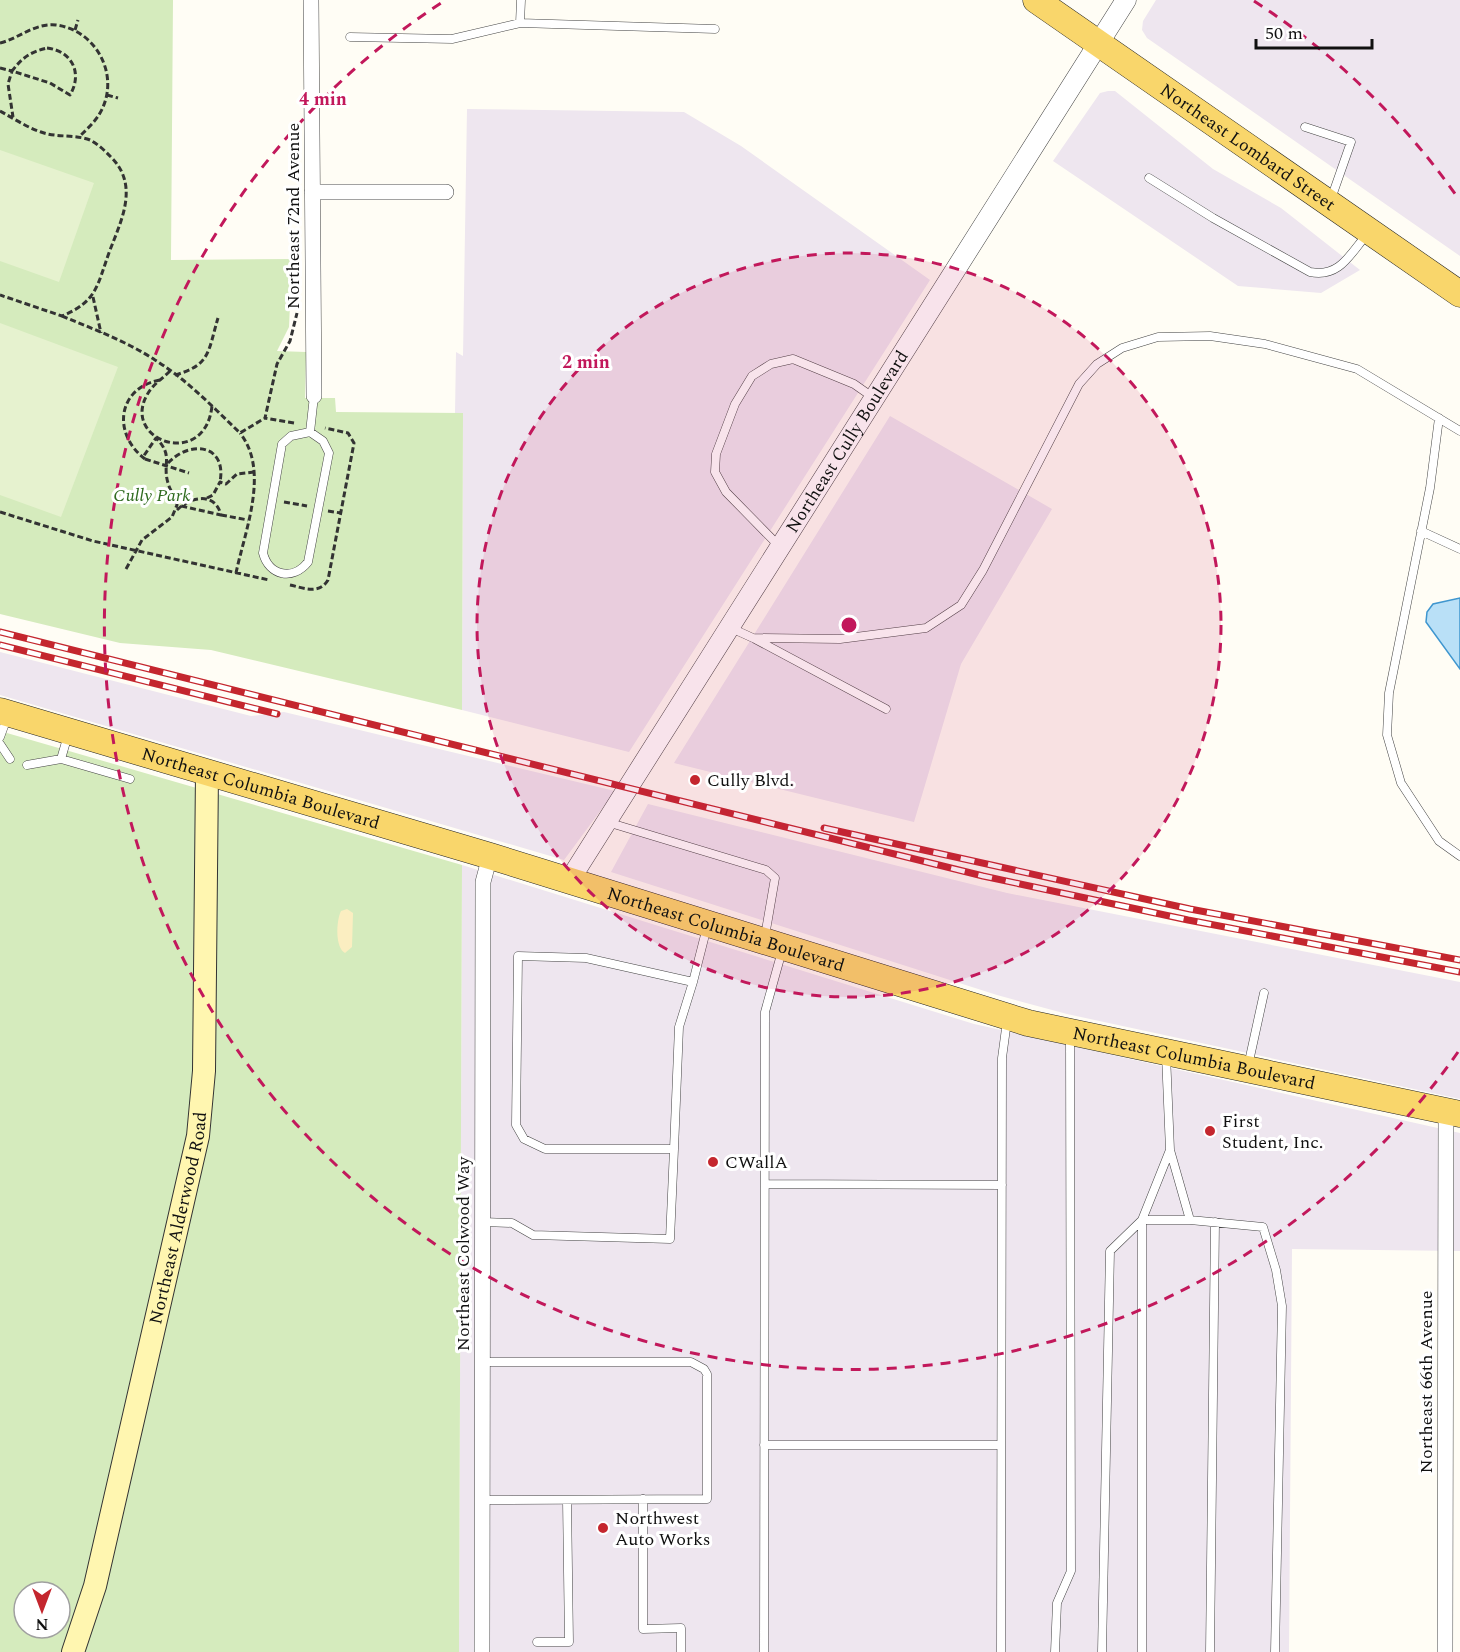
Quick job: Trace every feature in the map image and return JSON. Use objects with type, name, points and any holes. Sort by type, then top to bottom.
[{"type":"main road","name":"Northeast Lombard Street","points":[[1036,0],[1100,42],[1460,293]]},
{"type":"main road","name":"Northeast Columbia Boulevard","points":[[3,720],[69,732],[490,856],[1008,1017],[1166,1054],[1453,1113]]},
{"type":"main road","name":"Northeast Alderwood Road","points":[[74,1652],[102,1556],[199,1127],[204,1071],[207,773]]},
{"type":"street","name":"Northeast 72nd Avenue","points":[[311,0],[314,396]]},
{"type":"street","name":"Northeast Cully Boulevard","points":[[569,881],[1125,0]]},
{"type":"street","points":[[312,192],[446,192]]},
{"type":"street","name":"Northeast Colwood Way","points":[[482,1652],[483,882],[490,856]]},
{"type":"street","name":"Northeast 66th Avenue","points":[[1445,1652],[1453,1113]]},
{"type":"lane","points":[[520,23],[521,0]]},
{"type":"lane","points":[[350,37],[452,39],[520,23],[715,29]]},
{"type":"lane","points":[[1305,127],[1351,142],[1329,203]]},
{"type":"lane","points":[[1149,178],[1213,218],[1310,272],[1324,275],[1335,271],[1370,231]]},
{"type":"lane","points":[[753,638],[840,639],[926,628],[961,604],[983,570],[1079,384],[1097,364],[1122,348],[1140,342],[1158,337],[1210,336],[1265,344],[1357,369],[1460,431]]},
{"type":"lane","points":[[780,547],[726,492],[715,472],[716,454],[735,404],[752,376],[771,364],[793,359],[854,384],[874,398]]},
{"type":"lane","points":[[310,429],[314,396]]},
{"type":"lane","points":[[1439,418],[1421,531],[1389,693],[1388,735],[1401,783],[1439,841],[1460,856]]},
{"type":"lane","points":[[310,429],[323,441],[329,453],[319,509],[308,562],[297,572],[282,574],[269,566],[263,553],[282,444],[291,436],[310,429]]},
{"type":"lane","points":[[1421,531],[1460,549]]},
{"type":"lane","points":[[730,627],[886,709]]},
{"type":"lane","points":[[61,759],[69,732]]},
{"type":"lane","points":[[0,744],[10,759]]},
{"type":"lane","points":[[27,765],[61,759],[130,779]]},
{"type":"lane","points":[[607,822],[766,870],[776,878],[774,943],[765,1012],[764,1652]]},
{"type":"lane","points":[[483,1222],[512,1223],[533,1235],[670,1239],[679,1027],[693,982],[707,922]]},
{"type":"lane","points":[[674,1149],[545,1149],[524,1139],[519,1133],[516,1125],[518,956],[586,958],[693,982]]},
{"type":"lane","points":[[1247,1070],[1264,993]]},
{"type":"lane","points":[[1001,1652],[1002,1058],[1008,1017]]},
{"type":"lane","points":[[1055,1652],[1057,1603],[1071,1571],[1070,1033]]},
{"type":"lane","points":[[1166,1054],[1170,1150],[1190,1220]]},
{"type":"lane","points":[[1142,1652],[1142,1220],[1170,1150]]},
{"type":"lane","points":[[765,1184],[1002,1185]]},
{"type":"lane","points":[[1102,1652],[1110,1251],[1142,1220],[1190,1220],[1263,1227],[1276,1270],[1282,1306],[1275,1652]]},
{"type":"lane","points":[[1210,1652],[1215,1222]]},
{"type":"lane","points":[[482,1500],[707,1499],[707,1374],[704,1369],[691,1362],[483,1362]]},
{"type":"lane","points":[[764,1445],[1001,1445]]},
{"type":"lane","points":[[643,1499],[643,1629],[681,1628],[681,1652]]},
{"type":"lane","points":[[537,1642],[569,1642],[567,1500]]},
{"type":"path","points":[[75,30],[78,20]]},
{"type":"path","points":[[0,43],[36,26],[56,25],[75,30],[91,41],[103,57],[108,76],[107,95],[100,114],[79,137]]},
{"type":"path","points":[[0,68],[12,71],[50,83],[70,95],[77,78],[75,68],[64,53],[47,48],[33,51],[21,59],[12,71],[8,84],[8,98],[13,117]]},
{"type":"path","points":[[107,95],[118,98]]},
{"type":"path","points":[[0,111],[46,134],[79,137],[92,141],[114,160],[126,186],[127,201],[124,213],[93,297],[80,309],[62,316]]},
{"type":"path","points":[[0,295],[62,316],[147,356],[175,375],[240,432],[251,451],[254,471],[253,495],[236,573]]},
{"type":"path","points":[[93,297],[101,333]]},
{"type":"path","points":[[265,418],[277,364],[294,330],[297,304]]},
{"type":"path","points":[[175,375],[194,370],[202,363],[218,318]]},
{"type":"path","points":[[170,371],[152,386],[143,408],[144,420],[164,446],[168,463],[166,473],[176,499],[175,512]]},
{"type":"path","points":[[162,379],[149,382],[137,389],[124,412],[123,426],[127,439],[144,458],[189,473]]},
{"type":"path","points":[[156,438],[168,443],[190,441],[206,427],[212,406]]},
{"type":"path","points":[[240,432],[265,418],[310,429],[345,432],[353,439],[326,584],[316,590],[288,585]]},
{"type":"path","points":[[144,458],[156,438]]},
{"type":"path","points":[[126,569],[150,531],[168,522],[181,506],[191,499],[207,498],[218,489],[222,474],[215,457],[200,447],[182,450],[168,463]]},
{"type":"path","points":[[220,482],[226,484],[237,474],[254,471]]},
{"type":"path","points":[[253,495],[341,513]]},
{"type":"path","points":[[207,498],[220,508],[221,515]]},
{"type":"path","points":[[181,506],[248,520]]},
{"type":"path","points":[[0,512],[74,535],[277,582]]},
{"type":"shaded area","points":[[1156,0],[1460,0],[1460,256],[1147,38],[1142,30],[1143,21]]},
{"type":"shaded area","points":[[1115,91],[1213,169],[1281,208],[1360,270],[1321,293],[1238,286],[1053,161],[1100,93]]},
{"type":"shaded area","points":[[467,109],[684,112],[741,146],[930,280],[629,752],[462,710],[463,413],[455,413],[456,352],[463,356]]},
{"type":"shaded area","points":[[890,416],[1052,509],[961,664],[914,822],[674,763]]},
{"type":"shaded area","points":[[0,652],[251,716],[284,712],[615,791],[564,860],[0,695]]},
{"type":"shaded area","points":[[648,804],[1007,893],[1460,982],[1460,1099],[1067,1014],[997,995],[611,872]]},
{"type":"shaded area","points":[[462,865],[974,1024],[1460,1133],[1460,1251],[1292,1249],[1289,1652],[459,1652]]},
{"type":"green space","name":"Cully Park","points":[[0,0],[173,0],[171,260],[292,259],[289,327],[277,351],[306,352],[305,398],[335,398],[336,412],[463,413],[462,710],[211,650],[120,643],[0,614]]},
{"type":"green space","points":[[0,150],[94,183],[59,282],[0,261]]},
{"type":"green space","points":[[0,323],[118,367],[61,517],[0,495]]},
{"type":"green space","points":[[0,731],[462,865],[459,1652],[0,1652]]},
{"type":"sand","points":[[347,909],[353,913],[352,947],[345,953],[339,946],[337,927],[341,911]]},
{"type":"water","points":[[1460,598],[1460,669],[1426,622],[1427,612],[1433,604]]},
{"type":"railway","points":[[0,632],[983,876],[1188,920],[1460,972]]},
{"type":"railway","points":[[0,645],[277,714]]},
{"type":"railway","points":[[824,828],[1190,909],[1460,960]]},
{"type":"place","name":"Cully Blvd.","points":[[695,780]]},
{"type":"place","name":"First Student, Inc.","points":[[1210,1131]]},
{"type":"place","name":"CWallA","points":[[713,1162]]},
{"type":"place","name":"Northwest Auto Works","points":[[603,1528]]}]
